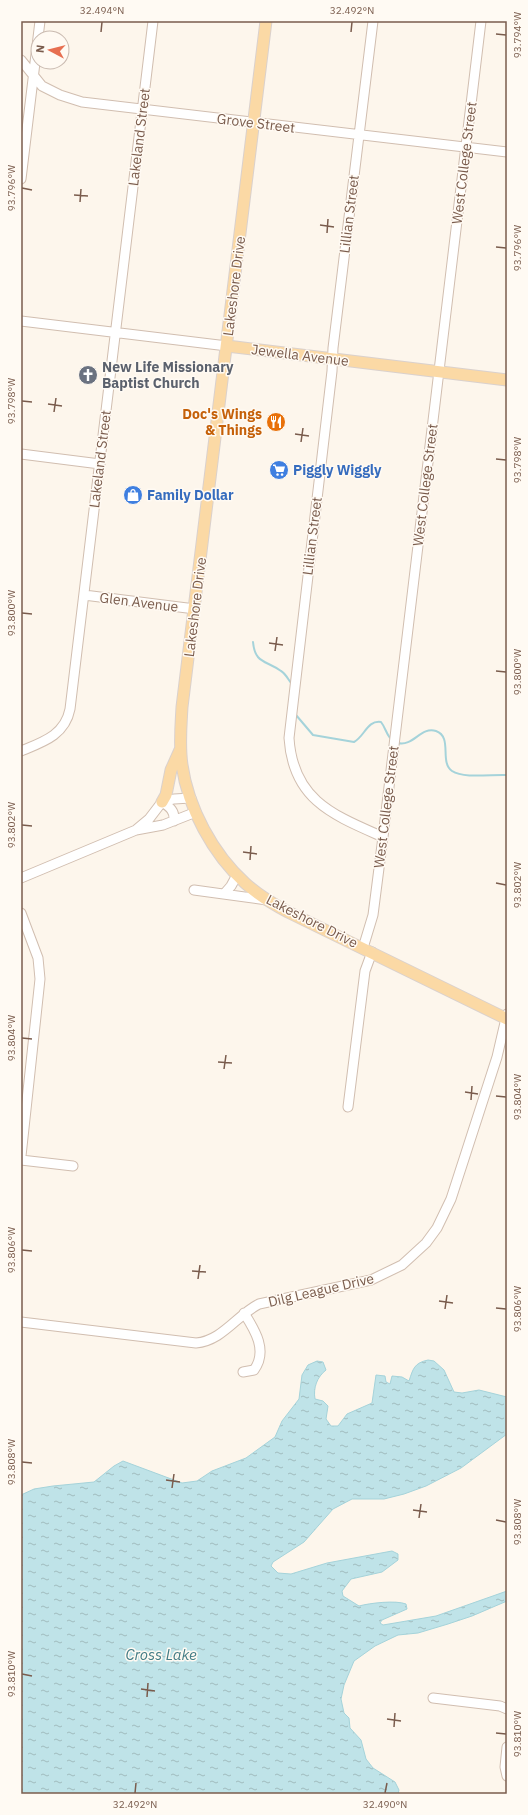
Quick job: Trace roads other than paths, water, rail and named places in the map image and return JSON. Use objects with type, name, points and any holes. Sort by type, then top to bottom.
[{"type":"main road","name":"Lakeshore Drive","points":[[266,21],[228,346],[182,707],[180,749],[185,782],[196,812],[212,844],[237,875],[267,900],[288,912],[507,1017]]},
{"type":"main road","name":"Jewella Avenue","points":[[228,346],[507,380]]},
{"type":"main road","points":[[159,806],[166,795],[171,770],[180,749]]},
{"type":"street","points":[[21,179],[22,158],[40,21]]},
{"type":"street","name":"Lakeland Street","points":[[21,751],[53,736],[67,720],[70,709],[153,21]]},
{"type":"street","name":"Lillian Street","points":[[373,21],[290,725],[290,750],[299,779],[317,802],[331,812],[383,837]]},
{"type":"street","name":"West College Street","points":[[348,1107],[383,837],[481,21]]},
{"type":"street","name":"Grove Street","points":[[21,60],[34,74],[42,86],[70,99],[143,110],[507,152]]},
{"type":"street","name":"Jewella Avenue","points":[[21,322],[228,346]]},
{"type":"street","points":[[21,454],[100,464]]},
{"type":"street","name":"Glen Avenue","points":[[84,595],[195,609]]},
{"type":"street","points":[[136,830],[159,806],[174,799],[191,798]]},
{"type":"street","points":[[159,806],[170,807],[174,814],[174,822]]},
{"type":"street","points":[[159,806],[163,825]]},
{"type":"street","points":[[21,878],[136,830],[174,822],[196,812]]},
{"type":"street","points":[[224,894],[231,886],[237,875]]},
{"type":"street","points":[[194,890],[267,900]]},
{"type":"street","points":[[21,913],[38,958],[40,979],[21,1156]]},
{"type":"street","name":"Dilg League Drive","points":[[21,1322],[196,1343],[204,1342],[216,1337],[244,1313],[259,1304],[371,1280],[402,1265],[426,1243],[437,1228],[451,1199],[497,1057],[507,1017]]},
{"type":"street","points":[[21,1160],[73,1166]]},
{"type":"street","points":[[243,1372],[254,1370],[258,1364],[260,1352],[257,1337],[244,1313]]},
{"type":"street","points":[[433,1698],[500,1706],[507,1709]]},
{"type":"street","points":[[507,1747],[505,1767],[507,1776]]},
{"type":"water","name":"Cross Lake","points":[[317,1361],[323,1362],[326,1370],[316,1383],[315,1399],[323,1401],[328,1406],[326,1419],[331,1426],[338,1426],[347,1414],[372,1403],[376,1375],[385,1376],[386,1382],[390,1384],[392,1376],[402,1377],[409,1381],[415,1367],[423,1361],[434,1361],[444,1370],[454,1392],[462,1393],[479,1390],[507,1397],[507,1434],[461,1468],[426,1486],[384,1499],[352,1499],[333,1509],[304,1542],[273,1562],[271,1566],[278,1573],[291,1574],[327,1563],[392,1551],[398,1554],[398,1560],[382,1572],[351,1579],[342,1591],[343,1596],[359,1606],[390,1602],[406,1604],[407,1609],[382,1620],[380,1623],[383,1625],[436,1616],[507,1591],[507,1601],[472,1616],[448,1624],[418,1633],[398,1635],[375,1646],[354,1661],[344,1685],[341,1699],[344,1713],[349,1718],[350,1728],[361,1740],[366,1759],[373,1768],[395,1782],[399,1790],[398,1794],[21,1794],[21,1495],[34,1489],[94,1482],[114,1466],[123,1461],[182,1483],[197,1481],[212,1471],[246,1458],[275,1437],[282,1421],[299,1399],[302,1375],[308,1365]]},
{"type":"waterway","points":[[253,642],[254,649],[259,658],[262,661],[276,667],[291,683]]},
{"type":"waterway","points":[[296,715],[313,735],[354,742],[372,723],[381,722],[390,738]]},
{"type":"waterway","points":[[398,743],[413,740],[426,731],[436,731],[441,734],[444,739],[446,762],[452,771],[471,776],[507,775]]},
{"type":"place","name":"New Life Missionary Baptist Church","points":[[88,375]]},
{"type":"place","name":"Doc's Wings & Things","points":[[276,422]]},
{"type":"place","name":"Piggly Wiggly","points":[[279,470]]},
{"type":"place","name":"Family Dollar","points":[[133,495]]}]
